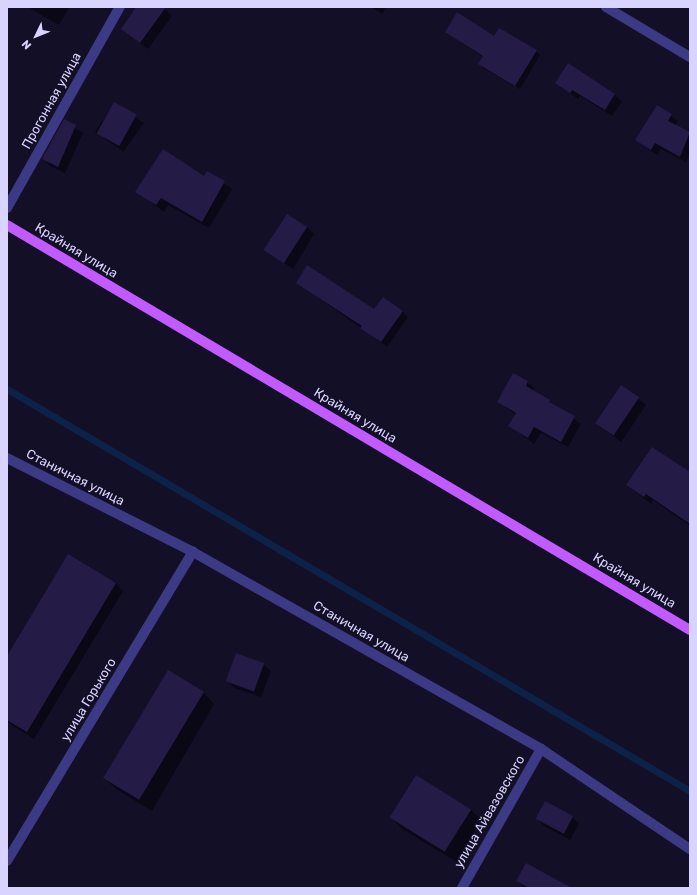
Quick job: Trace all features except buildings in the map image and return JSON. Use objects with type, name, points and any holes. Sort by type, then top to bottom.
[{"type":"main road","name":"Крайняя улица","points":[[7,224],[690,630]]},
{"type":"street","name":"Прогонная улица","points":[[7,208],[120,7]]},
{"type":"street","points":[[606,7],[690,57]]},
{"type":"street","name":"Станичная улица","points":[[7,458],[193,552],[541,749],[690,849]]},
{"type":"street","name":"улица Горького","points":[[7,860],[193,552]]},
{"type":"street","name":"улица Айвазовского","points":[[462,888],[541,749]]},
{"type":"waterway","points":[[7,389],[690,791]]}]
